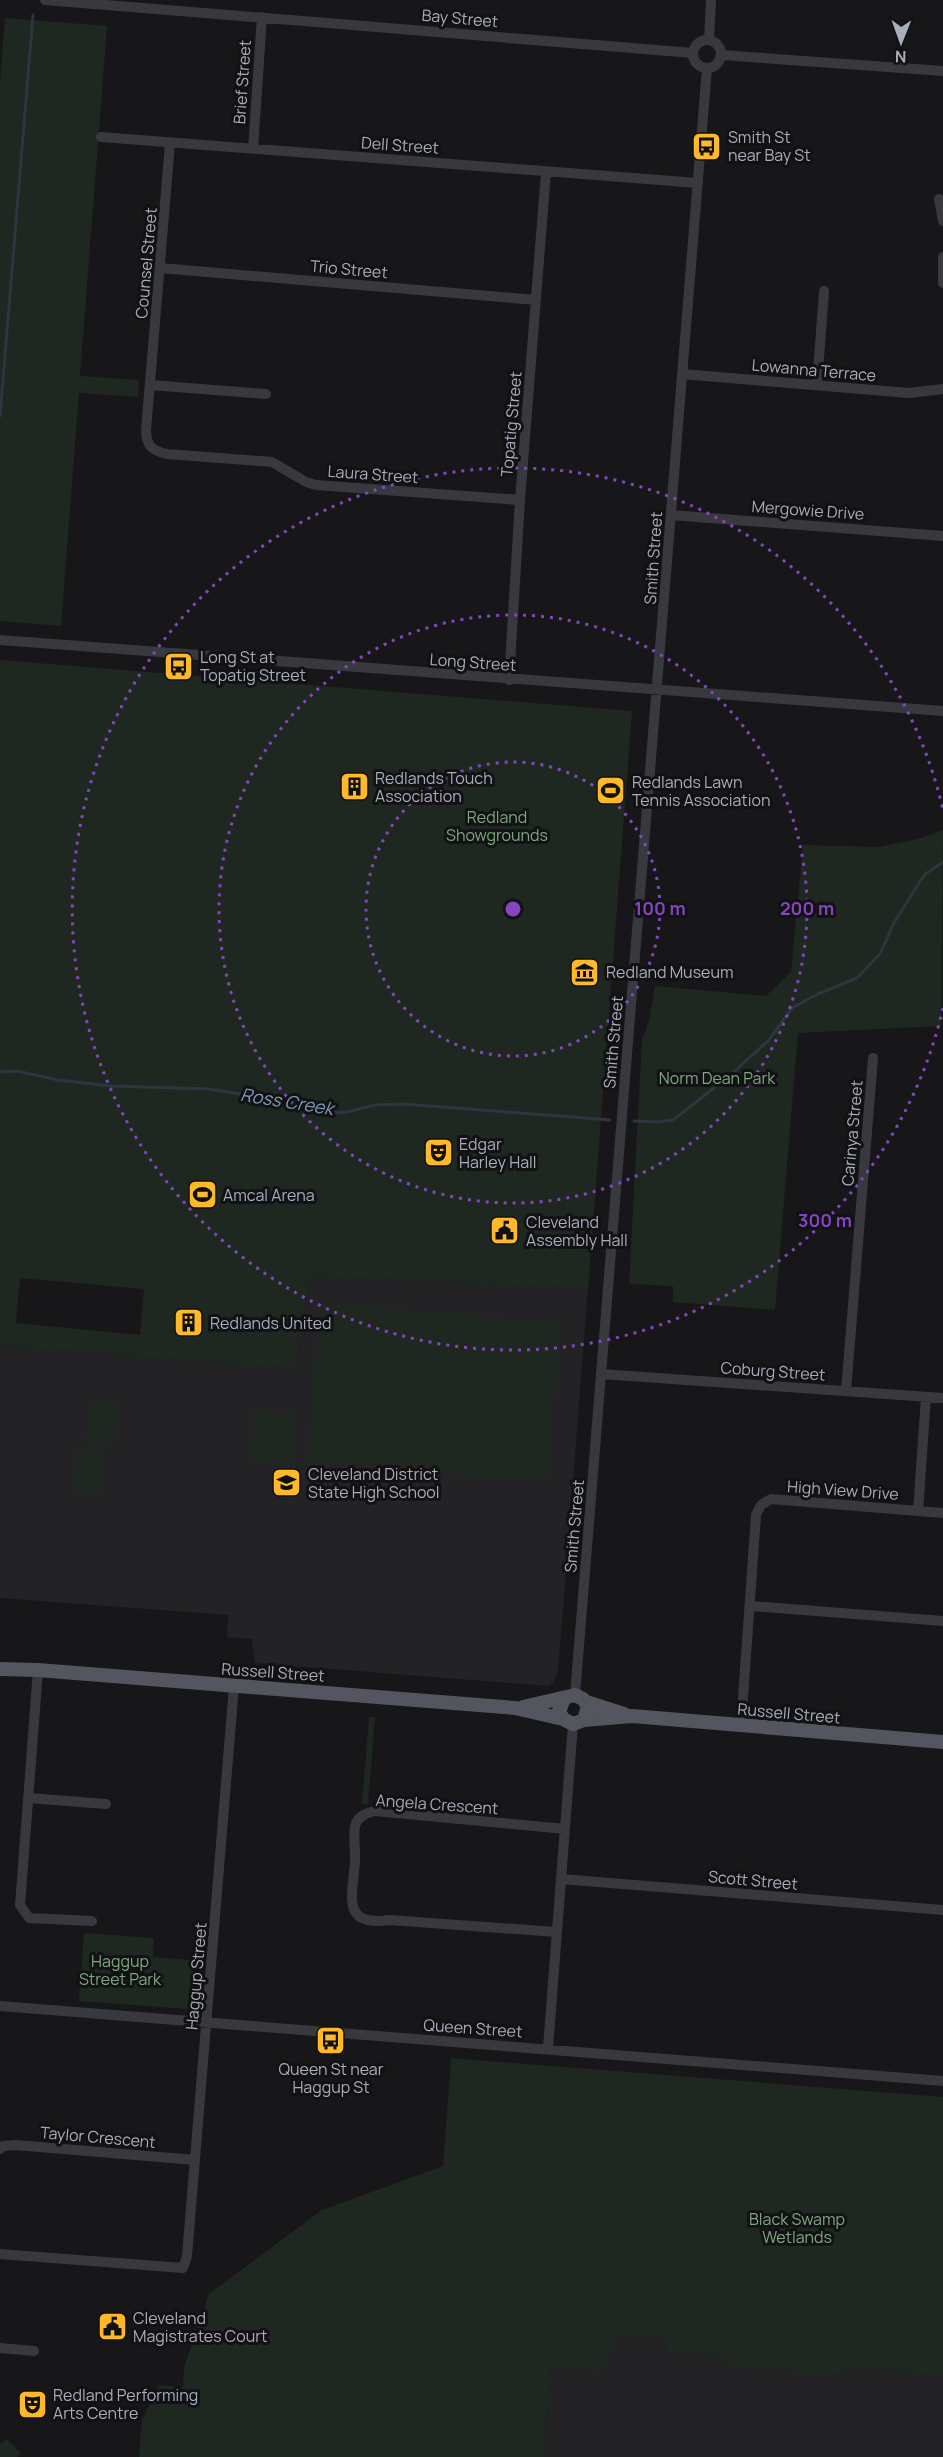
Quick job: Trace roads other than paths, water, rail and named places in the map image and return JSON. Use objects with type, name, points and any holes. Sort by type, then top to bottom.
[{"type":"main road","name":"Russell Street","points":[[0,1667],[515,1708],[573,1721],[632,1716],[943,1742]]},
{"type":"main road","name":"Russell Street","points":[[515,1708],[575,1699],[632,1716]]},
{"type":"main road","points":[[575,1699],[588,1712],[573,1721],[560,1711],[575,1699]]},
{"type":"street","name":"Bay Street","points":[[45,0],[185,5],[262,17],[693,53]]},
{"type":"street","points":[[709,40],[711,0]]},
{"type":"street","name":"Brief Street","points":[[253,149],[262,17]]},
{"type":"street","points":[[709,40],[717,43],[722,55],[717,65],[707,68],[697,63],[693,53],[698,44],[709,40]]},
{"type":"street","points":[[722,55],[943,71]]},
{"type":"street","name":"Smith Street","points":[[575,1699],[707,68]]},
{"type":"street","name":"Dell Street","points":[[101,137],[698,183]]},
{"type":"street","name":"Counsel Street","points":[[150,385],[170,143]]},
{"type":"street","name":"Topatig Street","points":[[508,680],[546,172]]},
{"type":"street","points":[[939,198],[943,221]]},
{"type":"street","points":[[943,257],[943,282]]},
{"type":"street","name":"Trio Street","points":[[160,268],[536,300]]},
{"type":"street","points":[[817,385],[824,291]]},
{"type":"street","name":"Lowanna Terrace","points":[[682,374],[909,393],[943,389]]},
{"type":"street","points":[[150,385],[266,394]]},
{"type":"street","name":"Laura Street","points":[[150,385],[146,438],[149,446],[157,452],[272,462],[306,482],[316,485],[520,500]]},
{"type":"street","name":"Mergowie Drive","points":[[671,515],[943,536]]},
{"type":"street","name":"Long Street","points":[[0,640],[943,711]]},
{"type":"street","name":"Carinya Street","points":[[846,1391],[873,1058]]},
{"type":"street","name":"Coburg Street","points":[[601,1374],[943,1398]]},
{"type":"street","name":"High View Drive","points":[[918,1510],[926,1397]]},
{"type":"street","name":"High View Drive","points":[[741,1725],[756,1515],[761,1505],[771,1499],[943,1513]]},
{"type":"street","points":[[751,1606],[943,1621]]},
{"type":"street","points":[[33,1670],[28,1798],[20,1905],[29,1917],[92,1921]]},
{"type":"street","name":"Haggup Street","points":[[0,2254],[183,2268],[187,2256],[234,1686]]},
{"type":"street","points":[[548,2048],[573,1721]]},
{"type":"street","points":[[28,1798],[106,1804]]},
{"type":"street","name":"Angela Crescent","points":[[557,1932],[389,1920],[368,1922],[358,1917],[353,1910],[351,1897],[356,1845],[355,1828],[357,1820],[364,1814],[375,1811],[565,1829]]},
{"type":"street","name":"Scott Street","points":[[561,1879],[943,1910]]},
{"type":"street","name":"Queen Street","points":[[0,2006],[548,2048],[566,2052],[943,2082]]},
{"type":"street","name":"Taylor Crescent","points":[[0,2149],[3,2146],[15,2145],[195,2160]]},
{"type":"street","points":[[0,2348],[34,2351]]},
{"type":"waterway","points":[[0,416],[33,15]]},
{"type":"waterway","name":"Ross Creek","points":[[634,1121],[673,1120],[728,1077],[769,1040],[792,1008],[818,994],[857,978],[880,954],[894,923],[924,875],[943,862]]},
{"type":"waterway","name":"Ross Creek","points":[[0,1072],[17,1071],[58,1080],[111,1086],[209,1089],[260,1097],[333,1113],[375,1105],[404,1104],[610,1120]]},
{"type":"place","name":"Smith St near Bay St","points":[[707,146]]},
{"type":"place","name":"Long St at Topatig Street","points":[[179,666]]},
{"type":"place","name":"Redlands Touch Association","points":[[354,787]]},
{"type":"place","name":"Redlands Lawn Tennis Association","points":[[611,791]]},
{"type":"place","name":"Redland Museum","points":[[585,972]]},
{"type":"place","name":"Edgar Harley Hall","points":[[438,1153]]},
{"type":"place","name":"Amcal Arena","points":[[202,1195]]},
{"type":"place","name":"Cleveland Assembly Hall","points":[[505,1231]]},
{"type":"place","name":"Redlands United","points":[[189,1323]]},
{"type":"place","name":"Cleveland District State High School","points":[[287,1483]]},
{"type":"place","name":"Queen St near Haggup St","points":[[331,2041]]},
{"type":"place","name":"Cleveland Magistrates Court","points":[[112,2327]]},
{"type":"place","name":"Redland Performing Arts Centre","points":[[32,2404]]},
{"type":"park label","name":"Redland Showgrounds","points":[[497,826]]},
{"type":"park label","name":"Norm Dean Park","points":[[717,1078]]},
{"type":"park label","name":"Haggup Street Park","points":[[120,1970]]},
{"type":"park label","name":"Black Swamp Wetlands","points":[[797,2228]]}]
